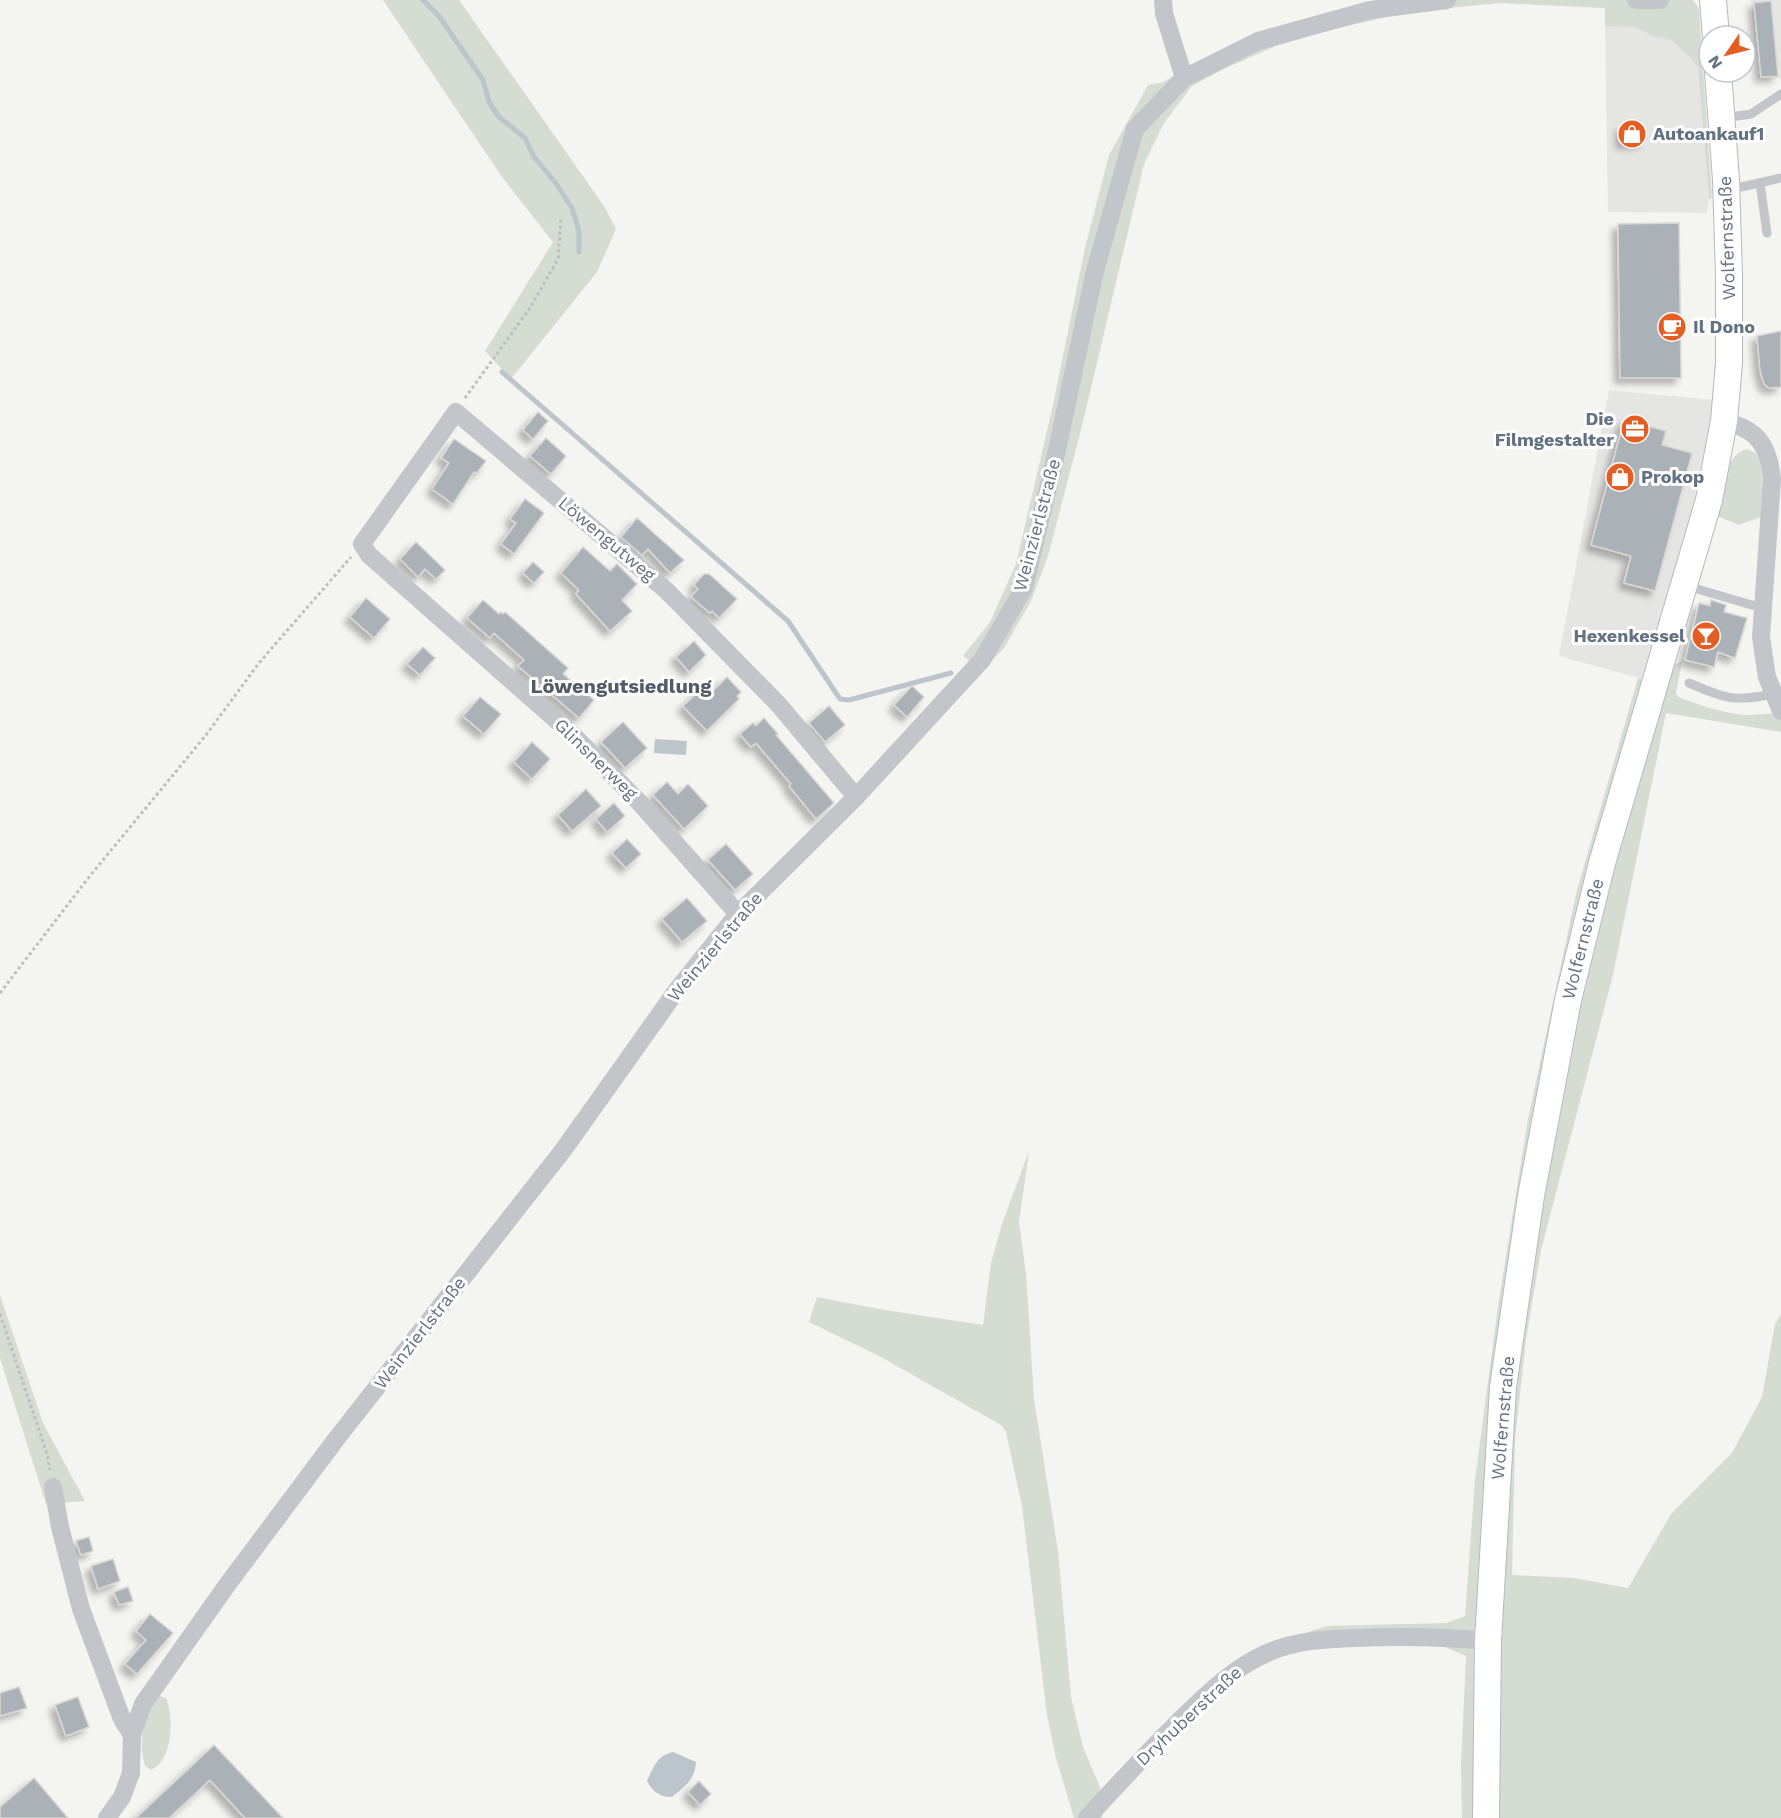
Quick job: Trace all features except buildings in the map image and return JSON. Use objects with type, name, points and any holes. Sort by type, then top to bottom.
[{"type":"main road","points":[[1713,0],[1715,24]]},
{"type":"main road","name":"Wolfernstraße","points":[[1486,1818],[1488,1641],[1503,1388],[1531,1196],[1564,1023],[1602,863],[1709,500],[1724,421],[1729,363],[1729,275],[1719,84]]},
{"type":"street","points":[[1163,0],[1164,13],[1184,78]]},
{"type":"street","name":"Weinzierlstraße","points":[[108,1818],[122,1797],[131,1773],[132,1735],[143,1704],[227,1585],[337,1438],[564,1149],[677,990],[738,914],[856,797],[977,667],[1024,588],[1055,459],[1095,271],[1135,129],[1184,78],[1258,41],[1370,10],[1447,0]]},
{"type":"street","points":[[1636,0],[1660,0]]},
{"type":"street","points":[[362,544],[456,412]]},
{"type":"street","name":"Löwengutweg","points":[[456,412],[667,591],[779,705],[856,797]]},
{"type":"street","points":[[1724,421],[1750,430],[1759,438],[1766,449],[1770,463],[1772,479],[1761,637],[1763,658],[1781,711]]},
{"type":"street","name":"Glinsnerweg","points":[[362,544],[369,555],[571,733],[639,802],[738,914]]},
{"type":"street","name":"Weinzierlstraße","points":[[53,1487],[60,1527],[81,1609],[122,1719],[132,1735]]},
{"type":"street","name":"Dryhuberstraße","points":[[1087,1818],[1127,1773],[1209,1692],[1247,1663],[1262,1655],[1281,1647],[1320,1639],[1398,1636],[1488,1641]]},
{"type":"lane","points":[[1721,118],[1751,114],[1781,94]]},
{"type":"lane","points":[[1726,191],[1781,178]]},
{"type":"lane","points":[[1760,183],[1767,233]]},
{"type":"lane","points":[[1685,586],[1762,608]]},
{"type":"lane","points":[[1689,683],[1721,697],[1746,699],[1774,694]]},
{"type":"path","points":[[456,412],[530,308],[558,259],[561,218]]},
{"type":"path","points":[[0,993],[89,877],[206,735],[259,663],[362,544]]},
{"type":"path","points":[[0,1314],[47,1454],[53,1487]]},
{"type":"shaded area","points":[[383,0],[459,0],[604,206],[616,229],[597,272],[511,379],[485,351],[553,242],[502,177]]},
{"type":"shaded area","points":[[1385,0],[1693,0],[1699,9],[1700,24],[1697,24],[1697,66],[1671,40],[1652,36],[1636,27],[1605,26],[1605,8],[1500,3],[1415,11],[1333,29],[1276,46],[1192,86],[1164,123],[1144,164],[1082,426],[1048,556],[1031,601],[1004,648],[983,670],[963,656],[990,622],[1016,564],[1053,405],[1085,248],[1109,155],[1148,85],[1163,82],[1234,44]]},
{"type":"shaded area","points":[[1751,0],[1781,0],[1781,80],[1779,78],[1759,78],[1757,24],[1753,24]]},
{"type":"shaded area","points":[[1609,7],[1695,23],[1697,84],[1700,84],[1709,199],[1707,213],[1608,212],[1605,26]]},
{"type":"shaded area","points":[[1699,84],[1704,84],[1712,198],[1709,199]]},
{"type":"shaded area","points":[[1609,390],[1714,400],[1712,445],[1646,680],[1559,656]]},
{"type":"shaded area","points":[[1747,449],[1756,453],[1761,469],[1763,485],[1761,517],[1739,525],[1717,516],[1728,467],[1732,459]]},
{"type":"shaded area","points":[[1682,661],[1676,693],[1678,697],[1735,714],[1781,715],[1781,732],[1666,713],[1613,975],[1541,1250],[1526,1340],[1515,1439],[1512,1575],[1574,1578],[1628,1588],[1671,1514],[1732,1453],[1762,1397],[1775,1324],[1781,1314],[1781,1818],[1462,1818],[1461,1765],[1466,1656],[1445,1647],[1398,1644],[1309,1649],[1274,1657],[1250,1669],[1189,1720],[1103,1810],[1102,1818],[1074,1818],[1056,1758],[1047,1715],[1022,1506],[1006,1432],[1001,1425],[881,1357],[809,1322],[817,1297],[983,1325],[991,1263],[1002,1224],[1029,1151],[1019,1222],[1026,1273],[1034,1399],[1058,1551],[1071,1697],[1083,1747],[1101,1790],[1264,1647],[1326,1626],[1447,1623],[1465,1616],[1475,1480],[1498,1306],[1528,1119],[1577,890],[1638,678],[1646,680]]},
{"type":"shaded area","points":[[655,739],[687,741],[686,755],[654,753]]},
{"type":"shaded area","points":[[0,1295],[43,1423],[85,1501],[46,1504],[0,1358]]},
{"type":"shaded area","points":[[156,1695],[166,1698],[171,1727],[164,1758],[151,1770],[145,1766],[142,1738],[143,1729]]},
{"type":"shaded area","points":[[673,1752],[696,1762],[694,1774],[688,1782],[672,1797],[667,1797],[656,1793],[647,1781],[659,1759]]},
{"type":"waterway","points":[[423,0],[439,16],[483,80],[489,102],[499,117],[525,138],[534,157],[555,182],[572,208],[579,231],[579,252]]},
{"type":"waterway","points":[[502,372],[788,621],[840,699],[849,700],[951,673]]},
{"type":"place","name":"Autoankauf1","points":[[1632,134]]},
{"type":"place","name":"Il Dono","points":[[1672,327]]},
{"type":"place","name":"Die Filmgestalter","points":[[1635,429]]},
{"type":"place","name":"Prokop","points":[[1620,477]]},
{"type":"place","name":"Hexenkessel","points":[[1706,636]]},
{"type":"district","name":"Löwengutsiedlung","points":[[621,686]]}]
